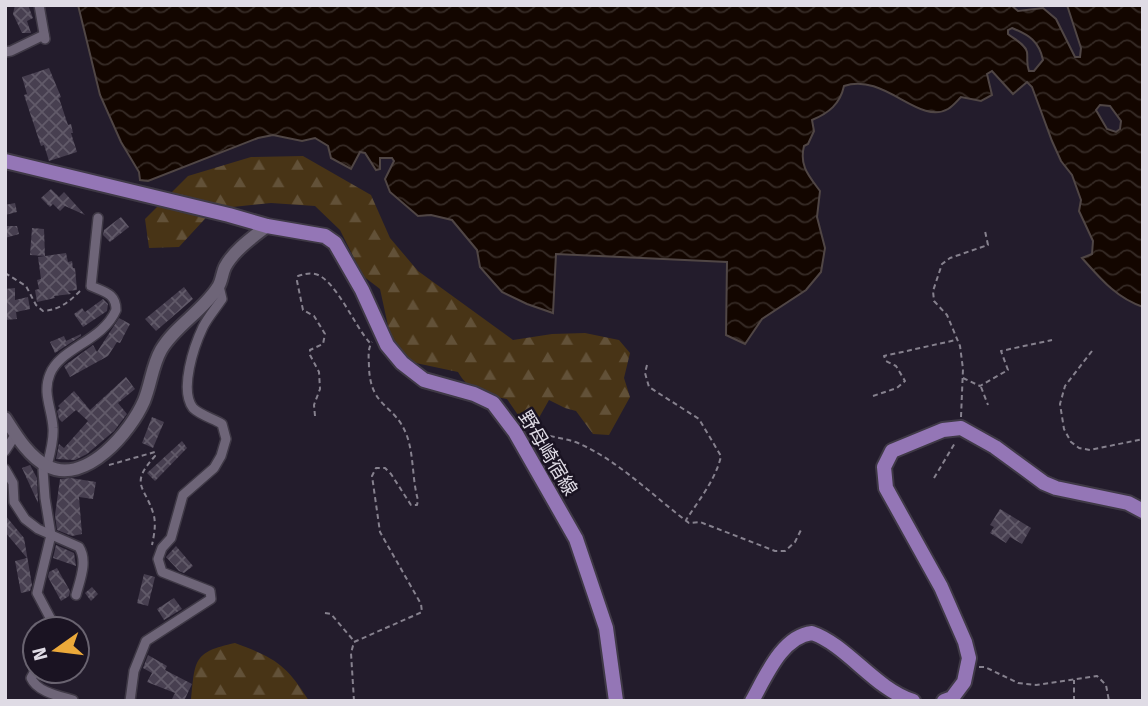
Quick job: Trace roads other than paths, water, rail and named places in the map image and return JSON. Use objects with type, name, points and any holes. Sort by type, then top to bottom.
[{"type":"main road","name":"野母崎宿線","points":[[5,161],[267,226],[314,233],[335,243],[362,290],[376,339],[424,380],[474,394],[493,403],[506,417],[576,539],[606,628],[616,701]]},
{"type":"main road","points":[[950,700],[964,682],[969,658],[965,642],[941,587],[889,494],[884,473],[892,451],[943,430],[962,429],[995,447],[1044,483],[1128,503],[1143,511]]},
{"type":"main road","points":[[751,701],[771,667],[793,640],[812,634],[826,640],[893,691],[913,701]]},
{"type":"street","points":[[5,52],[45,37],[39,5]]},
{"type":"street","points":[[49,615],[37,589],[51,535],[43,470],[53,428],[47,404],[49,376],[58,362],[103,330],[116,310],[114,299],[108,293],[91,286],[98,218]]},
{"type":"street","points":[[5,418],[16,434],[46,465],[68,469],[87,464],[112,446],[127,431],[145,400],[162,347],[219,286],[226,266],[235,254],[267,226]]},
{"type":"street","points":[[130,701],[134,671],[146,641],[208,602],[211,596],[210,591],[201,586],[162,572],[158,559],[162,548],[172,538],[183,495],[214,467],[226,439],[222,425],[192,407],[187,396],[187,381],[194,350],[204,326],[222,299],[219,286]]},
{"type":"street","points":[[5,451],[16,434]]},
{"type":"street","points":[[5,469],[13,483],[12,497],[16,509],[31,524],[79,547],[83,562],[76,595]]},
{"type":"street","points":[[36,685],[49,693],[74,701]]},
{"type":"water","points":[[78,5],[1011,5],[1018,11],[1043,8],[1056,19],[1075,57],[1080,57],[1081,48],[1067,5],[1143,5],[1143,307],[1117,293],[1082,258],[1092,254],[1093,241],[1079,211],[1081,200],[1072,175],[1061,161],[1032,87],[1027,82],[1013,94],[992,71],[987,74],[992,95],[981,101],[961,97],[948,109],[925,111],[873,86],[859,84],[844,86],[833,107],[812,120],[814,131],[808,144],[804,146],[803,159],[806,170],[820,191],[817,217],[825,248],[821,272],[806,290],[762,319],[745,344],[726,335],[727,262],[556,254],[553,313],[502,292],[480,267],[477,250],[452,220],[431,215],[418,216],[390,192],[385,179],[394,161],[392,158],[380,158],[380,169],[376,170],[365,153],[360,152],[351,169],[331,158],[328,146],[315,138],[302,141],[273,135],[258,138],[148,181],[140,180],[139,172],[121,142],[100,95]],"holes":[[[1012,28],[1028,36],[1039,48],[1043,60],[1034,71],[1029,71],[1024,47],[1008,34],[1008,30]],[[1100,105],[1110,106],[1121,121],[1120,129],[1116,132],[1107,129],[1096,110]]]}]
